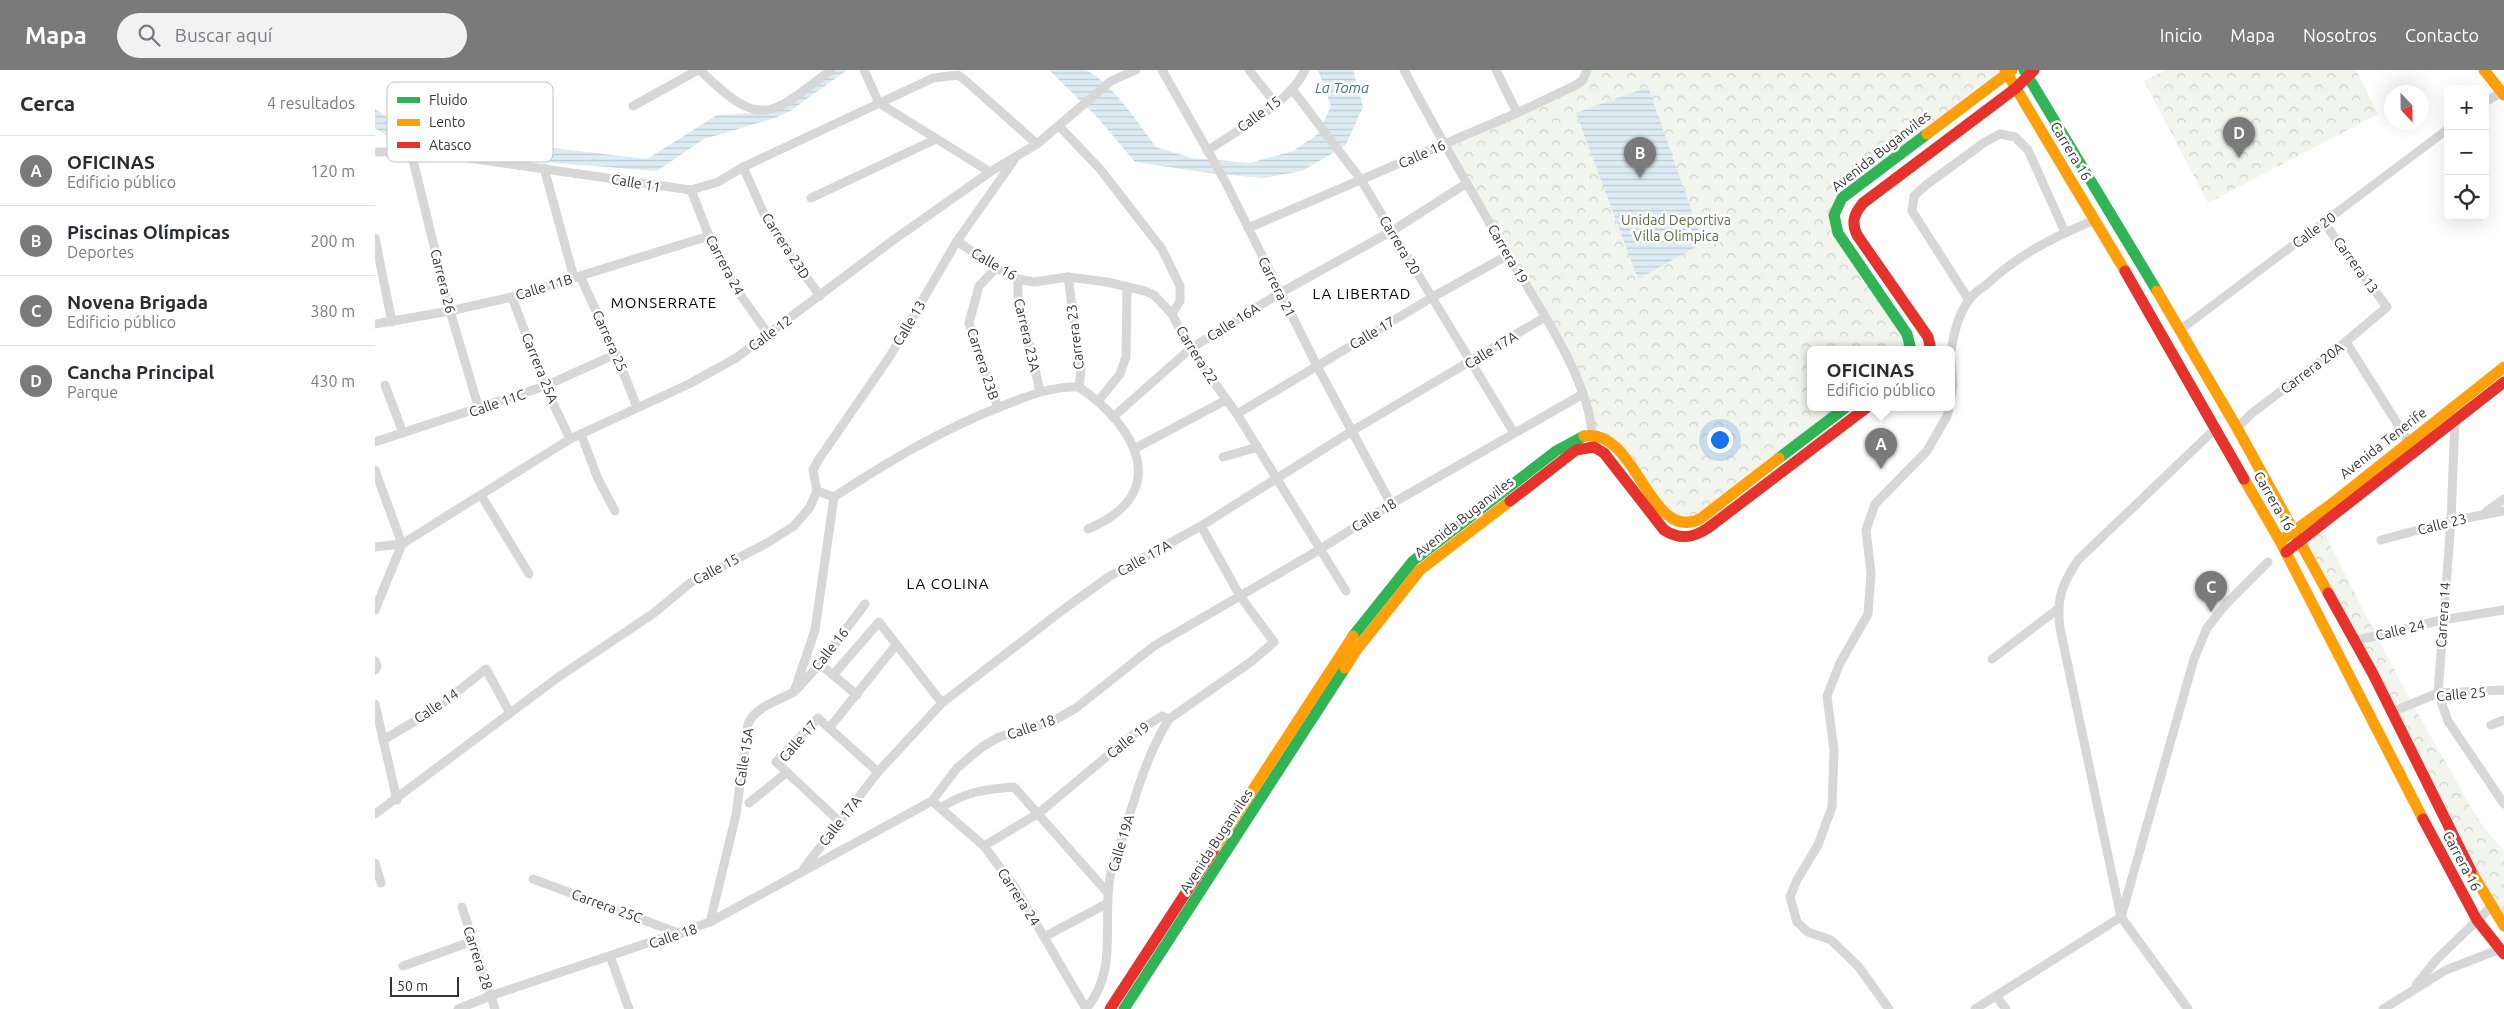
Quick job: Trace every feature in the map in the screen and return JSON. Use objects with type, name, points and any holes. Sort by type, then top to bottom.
[{"type":"main road","points":[[2484,70],[2503,93]]},
{"type":"main road","name":"Carrera 16","points":[[2008,71],[2016,88],[2095,220],[2280,541],[2459,891],[2477,920],[2502,950]]},
{"type":"main road","name":"Avenida Buganviles","points":[[1910,346],[1907,334],[1838,233],[1833,216],[1835,206],[1842,198],[2008,71]]},
{"type":"main road","points":[[1930,346],[1928,337],[1857,235],[1852,222],[1854,213],[1863,203],[2016,88],[2029,73]]},
{"type":"main road","name":"Carrera 16","points":[[2029,73],[2237,428],[2355,641],[2491,907],[2504,926]]},
{"type":"main road","name":"Avenida Tenerife","points":[[2280,541],[2297,537],[2454,413],[2504,367]]},
{"type":"main road","name":"Avenida Tenerife","points":[[2285,552],[2297,537],[2409,442],[2504,382]]},
{"type":"main road","points":[[1592,433],[1606,438],[1615,445],[1665,513],[1672,520],[1684,524],[1700,519],[1841,411]]},
{"type":"main road","points":[[1592,446],[1609,458],[1664,530],[1673,537],[1691,538],[1708,528],[1862,411]]},
{"type":"main road","name":"Avenida Buganviles","points":[[1110,1009],[1348,642],[1413,561],[1556,451],[1577,438],[1592,433]]},
{"type":"main road","name":"Avenida Buganviles","points":[[1124,1009],[1357,649],[1420,570],[1576,450],[1592,446]]},
{"type":"street","points":[[633,106],[699,70],[734,101],[761,112],[774,109],[831,70]]},
{"type":"street","points":[[865,70],[879,103],[934,140],[990,172]]},
{"type":"street","name":"Calle 12","points":[[375,547],[402,544],[570,439],[689,384],[736,358],[892,241],[990,172],[1037,144],[1059,126],[1077,107],[1111,81],[1135,70]]},
{"type":"street","name":"Carrera 21","points":[[1162,70],[1225,181],[1317,366],[1391,504]]},
{"type":"street","points":[[1249,70],[1276,104]]},
{"type":"street","name":"Calle 15","points":[[1209,154],[1276,104],[1292,89],[1305,70]]},
{"type":"street","name":"Carrera 19","points":[[1404,70],[1443,144],[1545,318],[1583,394],[1592,433],[1592,446]]},
{"type":"street","points":[[1496,70],[1517,113]]},
{"type":"street","name":"Calle 16","points":[[1248,228],[1517,113],[1583,80],[1587,70]]},
{"type":"street","points":[[879,103],[933,78],[958,75],[1037,144]]},
{"type":"street","name":"Carrera 20","points":[[1292,89],[1361,180],[1514,433]]},
{"type":"street","points":[[2489,100],[2503,93]]},
{"type":"street","name":"Calle 11","points":[[495,162],[691,190],[718,182],[743,167],[879,103]]},
{"type":"street","name":"Carrera 22","points":[[1059,126],[1100,169],[1163,249],[1179,286],[1180,301],[1172,314],[1190,349],[1237,414],[1346,591]]},
{"type":"street","name":"Calle 20","points":[[2180,330],[2447,130]]},
{"type":"street","points":[[1969,300],[1912,211],[1914,196],[1985,142],[2000,134],[2015,136],[2028,150],[2065,232]]},
{"type":"street","points":[[811,198],[934,140]]},
{"type":"street","name":"Calle 13","points":[[817,491],[813,470],[890,356],[957,242],[1016,157]]},
{"type":"street","name":"Carrera 26","points":[[413,162],[450,311],[479,410]]},
{"type":"street","name":"Carrera 23D","points":[[743,167],[769,225],[820,296]]},
{"type":"street","name":"Carrera 25","points":[[545,168],[577,277],[616,354],[637,407]]},
{"type":"street","name":"Calle 16A","points":[[1113,417],[1190,349],[1280,292],[1392,231],[1467,183]]},
{"type":"street","name":"Carrera 24","points":[[691,190],[709,236],[737,290],[769,335]]},
{"type":"street","points":[[1952,346],[1956,324],[1969,300],[1998,273],[2031,250],[2065,232],[2095,220]]},
{"type":"street","name":"Carrera 13","points":[[2325,223],[2387,307]]},
{"type":"street","name":"Calle 11B","points":[[375,324],[450,311],[512,297],[709,236]]},
{"type":"street","points":[[375,238],[392,322]]},
{"type":"street","name":"Calle 16","points":[[957,242],[996,268],[1018,279],[1034,282],[1068,277],[1127,287],[1154,295],[1172,314]]},
{"type":"street","name":"Calle 17","points":[[1237,414],[1508,254]]},
{"type":"street","name":"Carrera 23B","points":[[996,268],[979,286],[969,323],[998,408]]},
{"type":"street","name":"Carrera 23","points":[[1068,277],[1081,370],[1079,387],[1099,400],[1113,417],[1134,449],[1140,475],[1138,484],[1131,497],[1116,513],[1088,529]]},
{"type":"street","name":"Carrera 23A","points":[[1018,279],[1018,295],[1040,391]]},
{"type":"street","points":[[1099,400],[1120,374],[1127,357],[1127,287]]},
{"type":"street","name":"Carrera 25A","points":[[512,297],[545,386],[570,439]]},
{"type":"street","name":"Carrera 20A","points":[[2237,428],[2251,414],[2346,342],[2387,307]]},
{"type":"street","name":"Calle 17A","points":[[802,871],[878,772],[942,703],[1110,576],[1201,526],[1352,431],[1545,318]]},
{"type":"street","points":[[2346,342],[2409,442]]},
{"type":"street","name":"Calle 11C","points":[[375,442],[479,410],[545,386],[616,354]]},
{"type":"street","points":[[385,385],[403,433]]},
{"type":"street","points":[[794,692],[815,630],[834,497],[880,467],[949,428],[1040,391],[1063,386],[1079,387]]},
{"type":"street","name":"Calle 18","points":[[458,1009],[491,996],[681,934],[710,922],[932,802],[957,768],[999,737],[1053,721],[1076,708],[1154,646],[1319,550],[1391,504],[1583,394]]},
{"type":"street","points":[[1134,449],[1226,400]]},
{"type":"street","points":[[1889,1009],[1858,966],[1838,946],[1831,940],[1808,932],[1797,922],[1790,897],[1797,880],[1818,845],[1832,807],[1834,750],[1827,696],[1840,663],[1868,614],[1871,573],[1866,530],[1875,504],[1927,451],[1948,411]]},
{"type":"street","name":"Carrera 14","points":[[2454,413],[2451,521],[2442,620],[2438,693],[2448,721],[2457,738],[2504,804]]},
{"type":"street","points":[[2188,1009],[2121,917],[2063,648],[2057,609],[2063,582],[2078,560],[2215,429]]},
{"type":"street","points":[[581,434],[598,479],[615,511]]},
{"type":"street","points":[[1223,457],[1258,447]]},
{"type":"street","points":[[375,470],[402,544],[375,610]]},
{"type":"street","points":[[817,491],[834,497]]},
{"type":"street","name":"Calle 15","points":[[375,814],[397,800],[557,678],[654,613],[690,583],[767,543],[794,526],[811,507],[817,491]]},
{"type":"street","points":[[481,495],[529,574]]},
{"type":"street","points":[[2484,514],[2504,499]]},
{"type":"street","name":"Calle 23","points":[[2381,540],[2451,521],[2504,510]]},
{"type":"street","points":[[1201,526],[1240,596]]},
{"type":"street","points":[[1975,1009],[2121,917],[2194,658],[2207,628],[2227,603],[2268,562]]},
{"type":"street","name":"Calle 19","points":[[984,846],[1039,813],[1135,733],[1161,716],[1169,719],[1252,661],[1275,642],[1240,596]]},
{"type":"street","name":"Calle 16","points":[[794,692],[820,664],[865,604]]},
{"type":"street","points":[[1993,658],[2057,609]]},
{"type":"street","name":"Calle 24","points":[[2355,641],[2442,620],[2504,610]]},
{"type":"street","points":[[833,675],[879,622],[942,703]]},
{"type":"street","name":"Calle 17","points":[[749,803],[786,773],[776,762],[818,718],[829,727],[896,645]]},
{"type":"street","points":[[375,662],[377,667],[375,670]]},
{"type":"street","points":[[820,664],[857,695]]},
{"type":"street","name":"Calle 14","points":[[383,740],[434,710],[486,669],[510,713]]},
{"type":"street","name":"Calle 25","points":[[2392,712],[2438,693],[2504,690]]},
{"type":"street","name":"Calle 15A","points":[[710,922],[736,815],[748,724],[751,718],[761,710],[794,692]]},
{"type":"street","points":[[375,704],[397,800]]},
{"type":"street","name":"Calle 19A","points":[[1086,1009],[1096,997],[1105,976],[1109,940],[1108,903],[1110,876],[1131,810],[1159,734],[1169,719]]},
{"type":"street","points":[[2491,725],[2504,720]]},
{"type":"street","points":[[829,727],[878,772]]},
{"type":"street","points":[[786,773],[840,822]]},
{"type":"street","points":[[941,808],[955,798],[972,792],[1014,787],[1109,893]]},
{"type":"street","name":"Carrera 24","points":[[932,802],[984,846],[1016,889],[1086,1009]]},
{"type":"street","points":[[375,863],[381,883]]},
{"type":"street","name":"Carrera 25C","points":[[533,879],[681,934]]},
{"type":"street","points":[[1044,937],[1108,903]]},
{"type":"street","name":"Carrera 28","points":[[462,907],[495,1009]]},
{"type":"street","points":[[2413,989],[2437,959],[2491,907]]},
{"type":"street","points":[[403,966],[473,941]]},
{"type":"street","points":[[2383,1009],[2446,970],[2502,950]]},
{"type":"street","points":[[610,956],[629,1009]]},
{"type":"street","points":[[1996,996],[2006,1009]]},
{"type":"green space","name":"Unidad Deportiva Villa Olimpica","points":[[1587,70],[2005,70],[1842,198],[1833,216],[1909,346],[1807,346],[1807,411],[1841,411],[1700,519],[1672,520],[1629,461],[1592,433],[1580,383],[1443,144],[1576,85]]},
{"type":"green space","points":[[2166,70],[2356,70],[2378,114],[2208,203],[2144,81]]},
{"type":"green space","points":[[2320,525],[2415,708],[2467,800],[2480,822],[2504,850],[2504,926],[2299,543]]},
{"type":"water","points":[[836,70],[847,70],[790,111],[775,118],[704,139],[657,171],[547,162],[553,162],[553,148],[647,159],[717,115],[772,112],[806,93]]},
{"type":"water","name":"La Toma","points":[[1049,70],[1084,70],[1093,74],[1113,92],[1156,147],[1192,158],[1250,163],[1293,151],[1318,134],[1331,106],[1318,70],[1353,70],[1363,107],[1345,146],[1302,171],[1263,178],[1209,173],[1135,162],[1098,118]]},
{"type":"water","points":[[1648,87],[1703,243],[1638,279],[1576,113]]},
{"type":"water","points":[[375,109],[387,117],[387,136],[375,128]]},
{"type":"traffic: fast","points":[[2024,70],[2157,291]]},
{"type":"traffic: fast","points":[[1910,346],[1907,334],[1838,233],[1834,215],[1842,198],[1927,134]]},
{"type":"traffic: fast","points":[[1779,458],[1841,411]]},
{"type":"traffic: fast","points":[[1353,636],[1413,561],[1556,451],[1584,436]]},
{"type":"traffic: fast","points":[[1124,1009],[1345,668]]},
{"type":"traffic: slow","points":[[2005,70],[2125,271]]},
{"type":"traffic: slow","points":[[1927,134],[2012,70]]},
{"type":"traffic: slow","points":[[2484,70],[2504,95]]},
{"type":"traffic: slow","points":[[2157,291],[2237,428],[2328,593]]},
{"type":"traffic: slow","points":[[2280,541],[2330,505],[2504,367]]},
{"type":"traffic: slow","points":[[1584,436],[1602,438],[1617,449],[1631,465],[1655,501],[1668,515],[1683,522],[1700,519],[1779,458]]},
{"type":"traffic: slow","points":[[2244,479],[2280,541],[2423,819]]},
{"type":"traffic: slow","points":[[1345,668],[1357,649],[1420,570],[1510,501]]},
{"type":"traffic: slow","points":[[1213,851],[1353,636]]},
{"type":"traffic: slow","points":[[2471,871],[2504,926]]},
{"type":"traffic: jam","points":[[1930,346],[1928,337],[1857,235],[1854,226],[1857,211],[1863,203],[2016,88],[2034,70]]},
{"type":"traffic: jam","points":[[2125,271],[2244,479]]},
{"type":"traffic: jam","points":[[2286,552],[2504,382]]},
{"type":"traffic: jam","points":[[1510,501],[1576,450],[1594,447],[1604,453],[1664,530],[1676,535],[1692,536],[1708,528],[1862,411]]},
{"type":"traffic: jam","points":[[2328,593],[2373,674],[2471,871]]},
{"type":"traffic: jam","points":[[2423,819],[2477,920],[2504,954]]},
{"type":"traffic: jam","points":[[1110,1009],[1213,851]]},
{"type":"place","name":"Cancha Principal","points":[[2239,158]]},
{"type":"place","name":"Piscinas Olímpicas","points":[[1640,178]]},
{"type":"place","name":"OFICINAS","points":[[1881,469]]},
{"type":"place","name":"Novena Brigada","points":[[2211,612]]},
{"type":"district","name":"LA LIBERTAD","points":[[1362,294]]},
{"type":"district","name":"MONSERRATE","points":[[664,303]]},
{"type":"district","name":"LA COLINA","points":[[948,584]]}]
